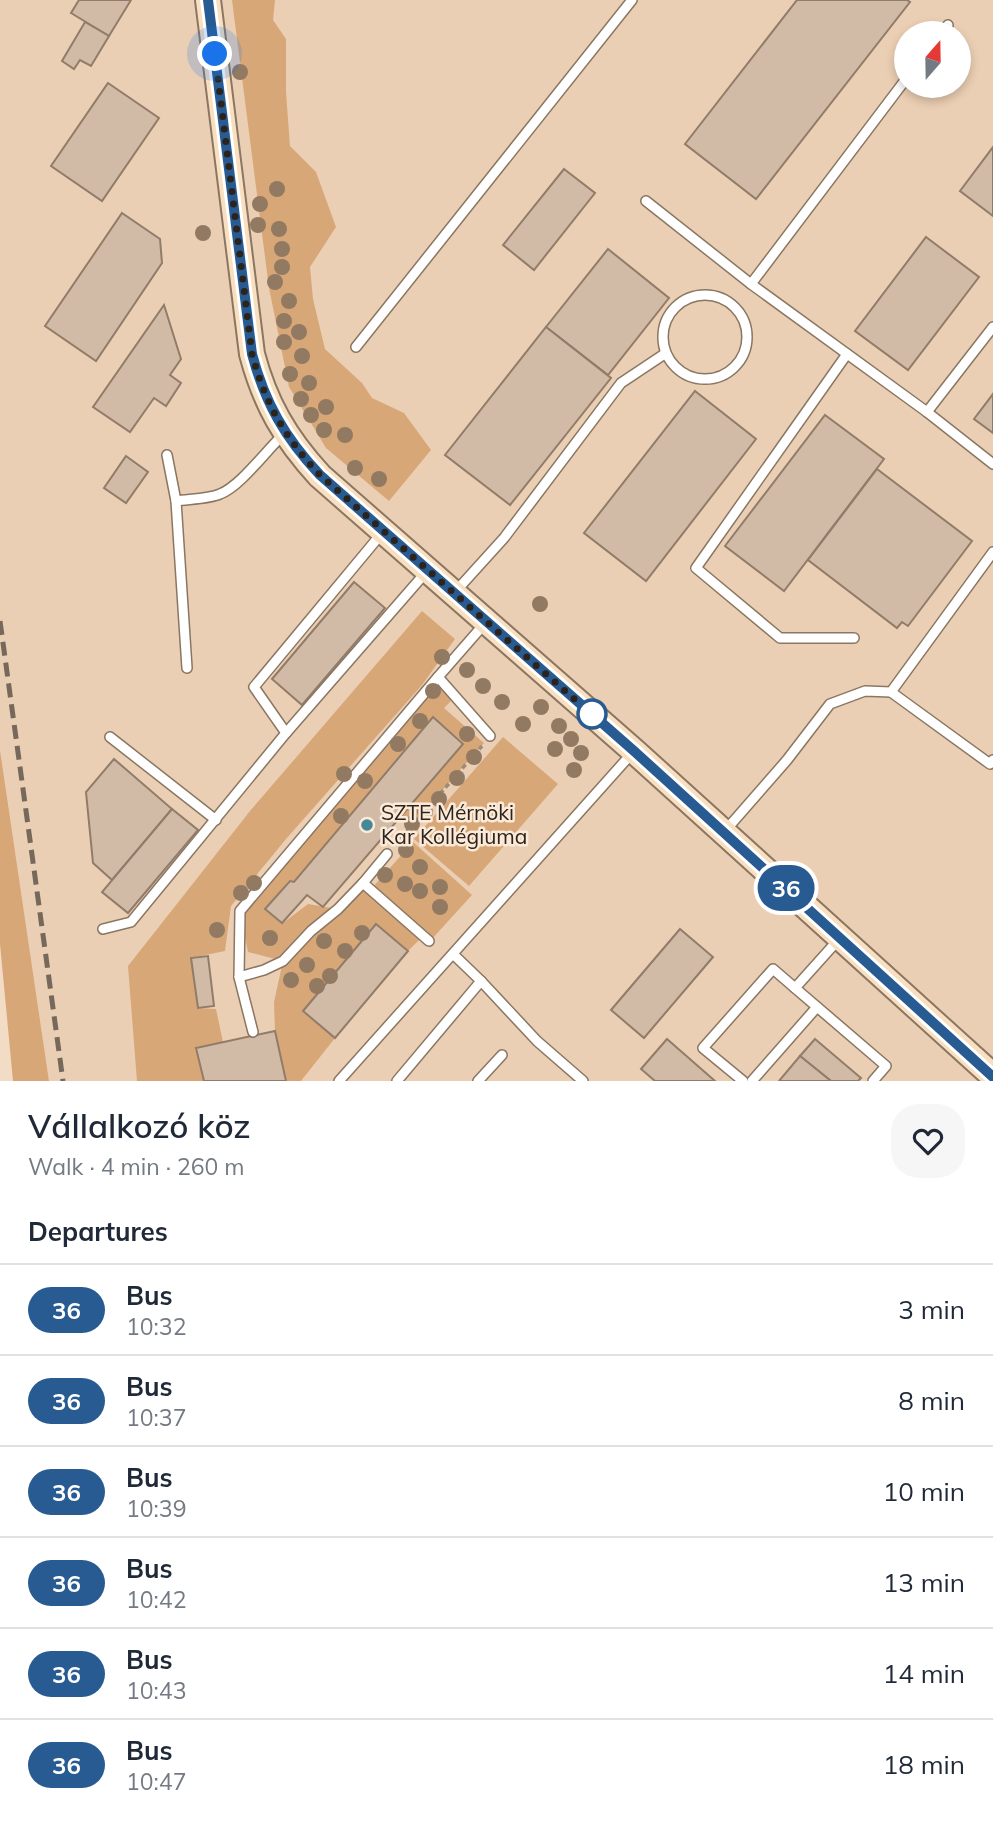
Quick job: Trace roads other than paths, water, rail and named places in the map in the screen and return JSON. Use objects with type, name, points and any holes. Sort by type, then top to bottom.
[{"type":"street","points":[[208,0],[252,354],[263,391],[285,433],[301,455],[320,475],[634,751],[993,1076]]},
{"type":"lane","points":[[356,347],[632,0]]},
{"type":"lane","points":[[751,284],[894,95]]},
{"type":"lane","points":[[646,201],[751,284],[927,412],[993,464]]},
{"type":"lane","points":[[697,295],[722,298],[741,314],[746,325],[746,349],[733,370],[723,376],[701,379],[690,376],[671,363],[666,353],[663,329],[675,307],[685,299],[697,295]]},
{"type":"lane","points":[[927,412],[993,327]]},
{"type":"lane","points":[[455,593],[504,538],[621,383],[666,353]]},
{"type":"lane","points":[[847,354],[696,568],[780,638],[854,638]]},
{"type":"lane","points":[[176,501],[220,495],[239,482],[285,433]]},
{"type":"lane","points":[[167,455],[176,501],[187,668]]},
{"type":"lane","points":[[286,733],[254,687],[383,531]]},
{"type":"lane","points":[[891,692],[993,552]]},
{"type":"lane","points":[[103,929],[131,922],[286,733],[428,569]]},
{"type":"lane","points":[[253,1032],[239,977],[240,911],[487,621]]},
{"type":"lane","points":[[439,677],[491,736]]},
{"type":"lane","points":[[724,832],[787,760],[830,704],[866,691],[891,692],[990,764],[993,760]]},
{"type":"lane","points":[[110,737],[216,820]]},
{"type":"lane","points":[[339,1081],[634,751]]},
{"type":"lane","points":[[239,977],[283,961],[311,931],[338,909],[387,854]]},
{"type":"lane","points":[[363,883],[429,941]]},
{"type":"lane","points":[[796,988],[841,938]]},
{"type":"lane","points":[[453,954],[537,1041],[583,1081]]},
{"type":"lane","points":[[743,1081],[703,1048],[773,969],[886,1066],[873,1081]]},
{"type":"lane","points":[[397,1081],[481,981]]},
{"type":"lane","points":[[752,1081],[817,1007]]},
{"type":"lane","points":[[478,1081],[502,1055]]},
{"type":"railway","points":[[0,621],[63,1081]]},
{"type":"place","name":"SZTE Mérnöki Kar Kollégiuma","points":[[367,825]]}]
